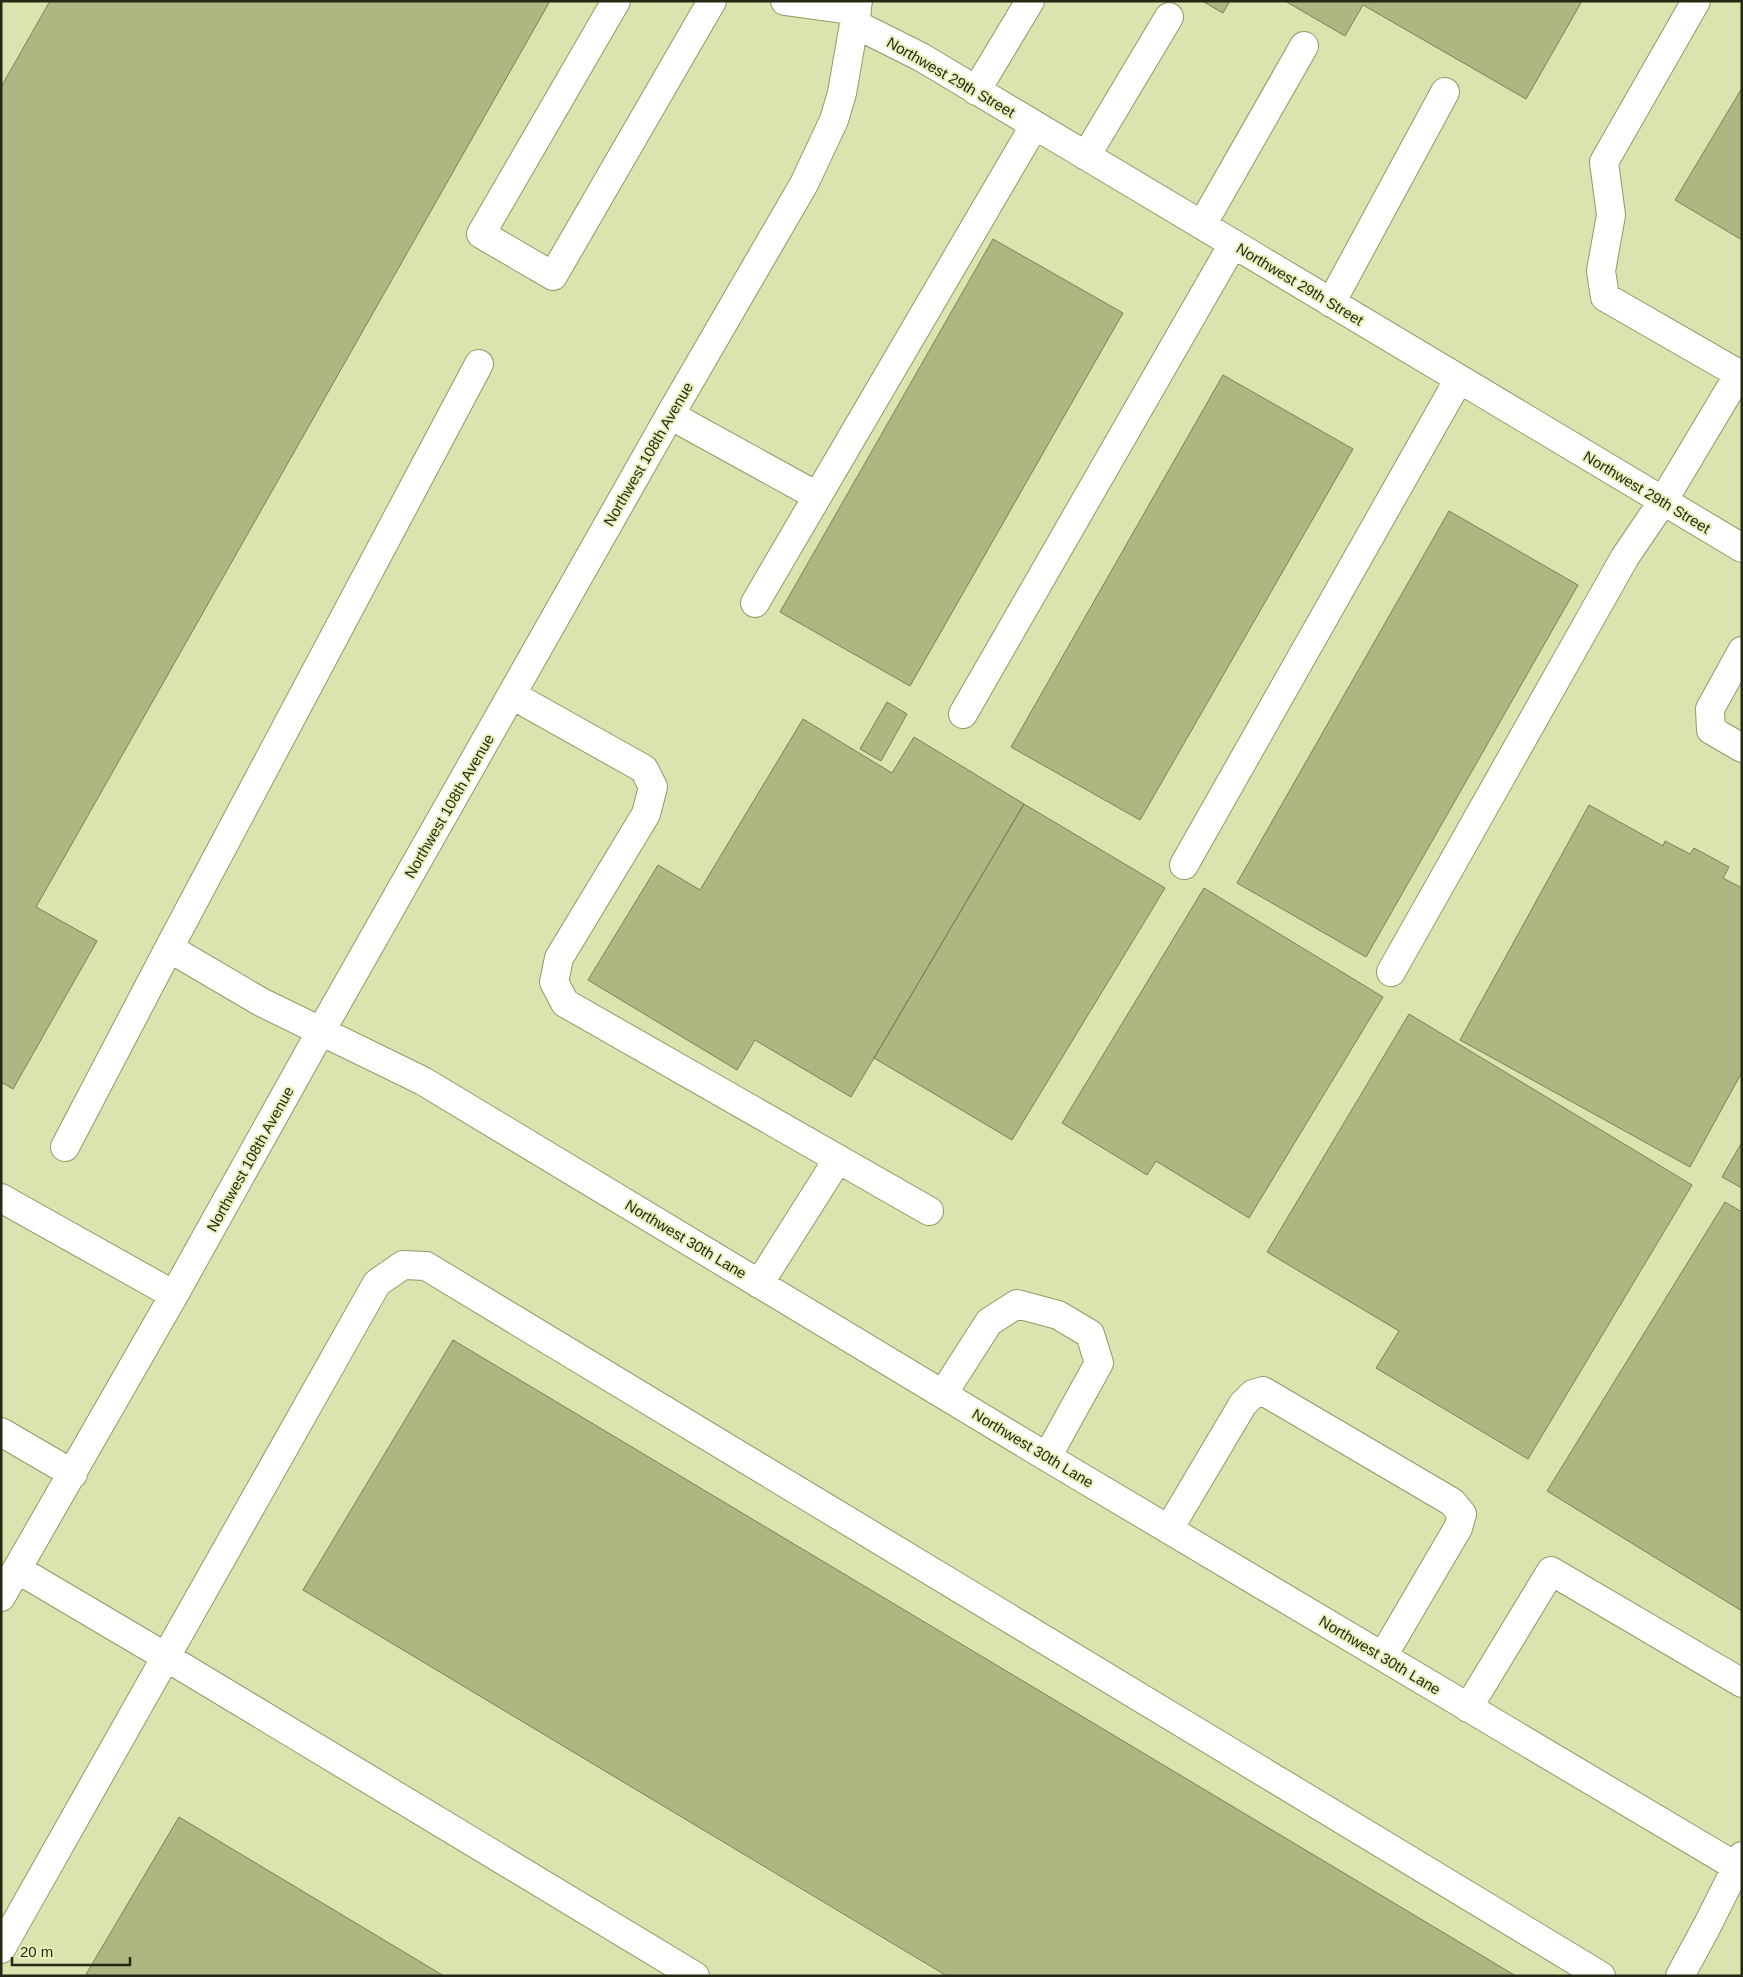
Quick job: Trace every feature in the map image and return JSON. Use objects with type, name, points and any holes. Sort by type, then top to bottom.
[{"type":"street","points":[[616,1],[481,234],[553,276],[712,1]]},
{"type":"street","name":"Northwest 29th Street","points":[[785,1],[857,12],[921,57],[1034,126],[1742,548]]},
{"type":"street","points":[[976,90],[1030,1]]},
{"type":"street","points":[[1391,972],[1625,558],[1740,375],[1605,297],[1601,271],[1611,215],[1604,162],[1696,1]]},
{"type":"street","name":"Northwest 108th Avenue","points":[[1,1596],[73,1474],[321,1031],[670,415],[799,192],[834,120],[842,92],[857,12]]},
{"type":"street","points":[[1086,156],[1170,17]]},
{"type":"street","points":[[1202,225],[1304,46]]},
{"type":"street","points":[[1331,302],[1446,92]]},
{"type":"street","points":[[755,603],[1034,126]]},
{"type":"street","points":[[963,714],[1233,244]]},
{"type":"street","points":[[65,1147],[479,364]]},
{"type":"street","points":[[1184,865],[1459,379]]},
{"type":"street","points":[[670,415],[817,496]]},
{"type":"street","points":[[1742,651],[1710,709],[1711,730],[1742,748]]},
{"type":"street","points":[[512,694],[644,769],[653,787],[646,814],[559,958],[554,982],[565,1003],[928,1211]]},
{"type":"street","name":"Northwest 30th Lane","points":[[169,948],[262,1002],[423,1080],[759,1284],[1468,1708],[1740,1864]]},
{"type":"street","points":[[759,1284],[838,1159]]},
{"type":"street","points":[[1,1198],[174,1295]]},
{"type":"street","points":[[1,1949],[377,1283],[403,1265],[426,1266],[1601,1976]]},
{"type":"street","points":[[943,1394],[989,1322],[1017,1304],[1058,1315],[1090,1334],[1099,1363],[1047,1457]]},
{"type":"street","points":[[1169,1529],[1243,1404],[1253,1394],[1263,1391],[1452,1502],[1462,1514],[1458,1528],[1383,1656]]},
{"type":"street","points":[[1,1432],[73,1474]]},
{"type":"street","points":[[17,1570],[166,1657],[695,1976]]},
{"type":"street","points":[[1468,1708],[1551,1571],[1742,1683]]},
{"type":"street","points":[[1680,1976],[1740,1864]]},
{"type":"building","points":[[50,1],[550,1],[36,907],[97,941],[13,1089],[1,1082],[1,87]]},
{"type":"building","points":[[1202,1],[1230,1],[1223,13]]},
{"type":"building","points":[[1285,1],[1582,1],[1526,99],[1363,5],[1345,36]]},
{"type":"building","points":[[1742,88],[1742,240],[1675,200]]},
{"type":"building","points":[[993,239],[1123,313],[910,686],[780,612]]},
{"type":"building","points":[[1223,375],[1353,449],[1140,820],[1011,747]]},
{"type":"building","points":[[1449,511],[1578,585],[1366,957],[1237,883]]},
{"type":"building","points":[[887,702],[907,714],[881,761],[860,749]]},
{"type":"building","points":[[803,719],[892,773],[914,737],[1024,804],[851,1097],[755,1040],[737,1070],[588,980],[658,865],[700,890]]},
{"type":"building","points":[[1024,804],[1165,888],[1012,1140],[874,1058]]},
{"type":"building","points":[[1589,805],[1663,846],[1665,841],[1690,854],[1694,848],[1729,867],[1723,878],[1742,888],[1742,1072],[1690,1167],[1460,1040]]},
{"type":"building","points":[[1204,888],[1383,997],[1249,1218],[1156,1161],[1147,1175],[1062,1123]]},
{"type":"building","points":[[1409,1014],[1692,1185],[1528,1459],[1376,1368],[1399,1331],[1267,1252]]},
{"type":"building","points":[[1742,1142],[1742,1188],[1722,1177]]},
{"type":"building","points":[[1725,1202],[1742,1212],[1742,1611],[1547,1491]]},
{"type":"building","points":[[453,1340],[1516,1976],[947,1976],[303,1590]]},
{"type":"building","points":[[179,1817],[444,1976],[85,1976]]}]
